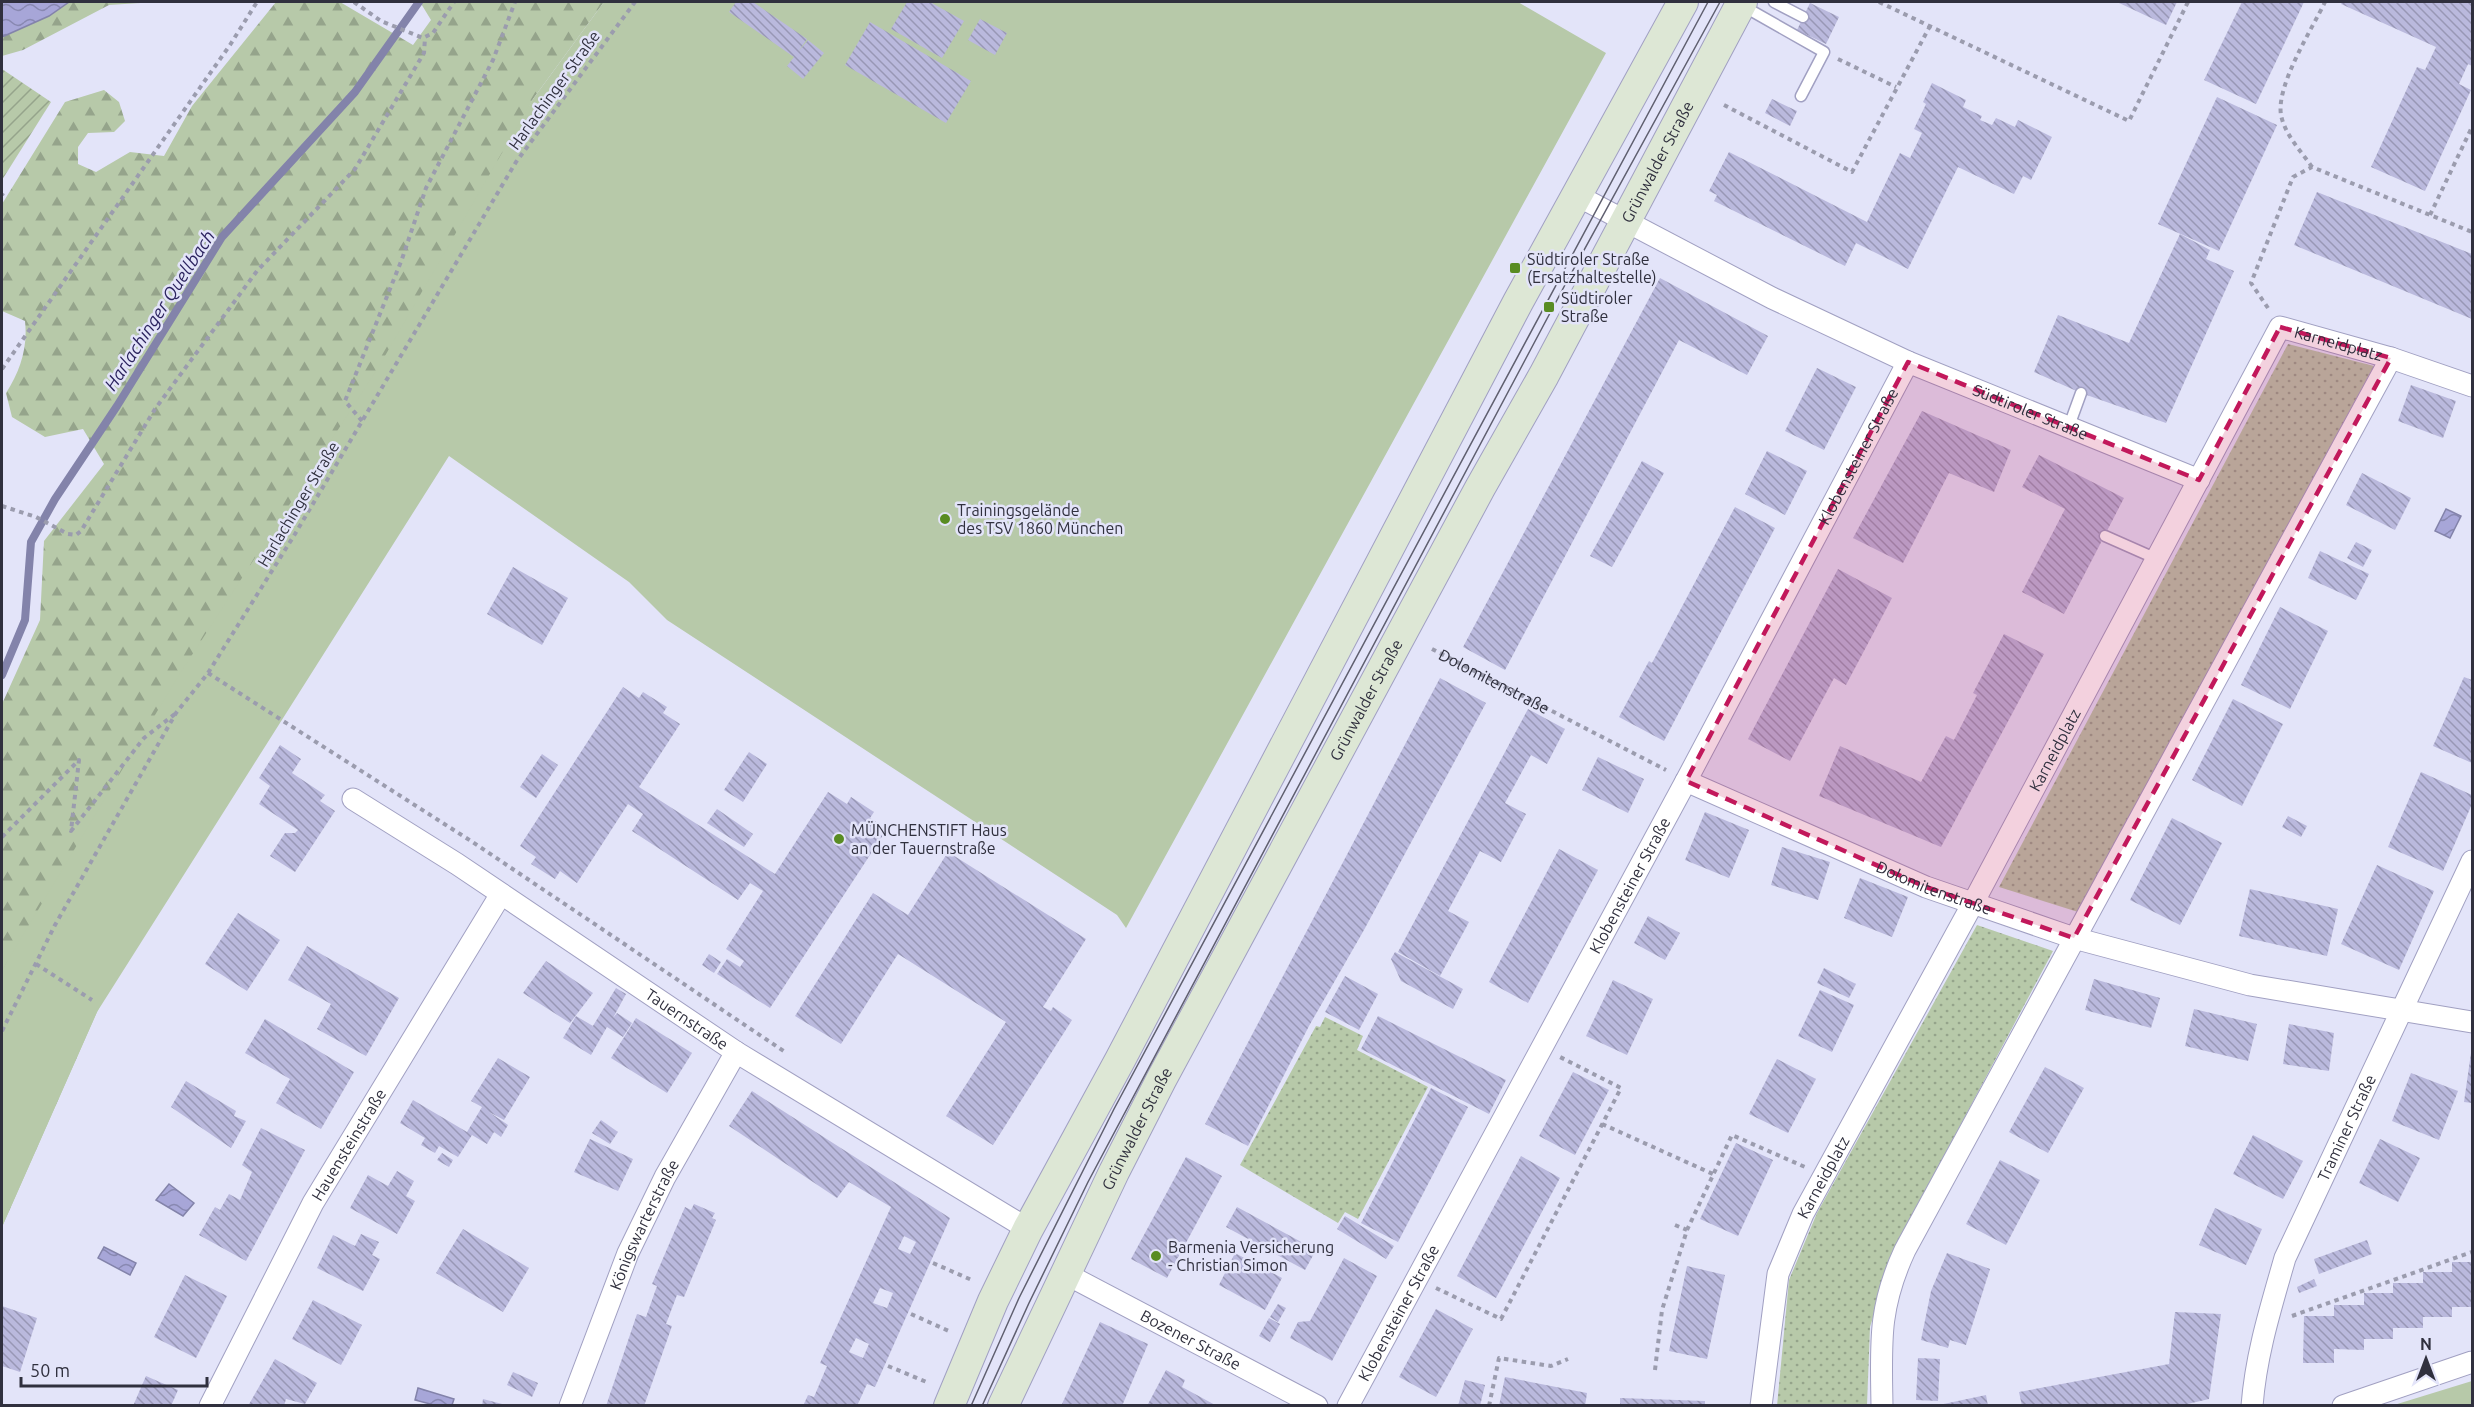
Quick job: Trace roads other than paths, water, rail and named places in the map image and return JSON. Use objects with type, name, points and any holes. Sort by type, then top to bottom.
[{"type":"main road","points":[[949,1406],[993,1301],[1028,1229],[1576,195],[1683,2]]},
{"type":"main road","name":"Grünwalder Straße","points":[[1003,1406],[1114,1172],[1166,1071],[1626,222],[1741,3]]},
{"type":"street","name":"Südtiroler Straße","points":[[1576,195],[1772,298],[1908,362],[2199,480]]},
{"type":"street","name":"Karneidplatz","points":[[1761,1406],[1778,1274],[1803,1214],[1972,905],[2280,327],[2391,358],[1894,1272],[1886,1295],[1883,1319],[1882,1406]]},
{"type":"street","points":[[2391,358],[2472,386]]},
{"type":"street","name":"Klobensteiner Straße","points":[[1348,1406],[1686,781],[1908,362]]},
{"type":"street","name":"Dolomitenstraße","points":[[1686,781],[1972,905],[2074,938],[2250,986],[2472,1022]]},
{"type":"street","name":"Tauernstraße","points":[[353,799],[501,894],[736,1052],[1028,1229]]},
{"type":"street","name":"Traminer Straße","points":[[2252,1406],[2254,1379],[2265,1326],[2285,1258],[2472,861]]},
{"type":"street","name":"Hauensteinstraße","points":[[210,1406],[313,1203],[501,894]]},
{"type":"street","name":"Königswarterstraße","points":[[570,1406],[628,1253],[665,1177],[736,1052]]},
{"type":"street","name":"Bozener Straße","points":[[1066,1274],[1317,1406]]},
{"type":"street","points":[[2343,1406],[2472,1362]]},
{"type":"lane","points":[[1774,2],[1803,17]]},
{"type":"lane","points":[[1741,3],[1824,52],[1801,96]]},
{"type":"lane","points":[[2069,426],[2080,393]]},
{"type":"lane","points":[[2105,536],[2157,559]]},
{"type":"water","points":[[2,2],[69,2],[49,16],[2,37]]},
{"type":"water","points":[[2446,509],[2461,516],[2450,538],[2435,531]]},
{"type":"water","points":[[169,1184],[194,1203],[183,1216],[156,1200]]},
{"type":"water","points":[[104,1247],[136,1263],[130,1275],[98,1258]]},
{"type":"water","points":[[418,1388],[454,1399],[452,1405],[434,1405],[415,1400]]},
{"type":"waterway","name":"Harlachinger Quellbach","points":[[2,675],[25,620],[31,542],[55,499],[117,406],[222,237],[355,92],[419,2]]},
{"type":"tram line","points":[[971,1406],[1019,1298],[1114,1109],[1708,2]]},
{"type":"tram line","points":[[982,1406],[1088,1182],[1566,283],[1720,2]]},
{"type":"place","name":"Südtiroler Straße (Ersatzhaltestelle)","points":[[1515,268]]},
{"type":"place","name":"Südtiroler Straße","points":[[1549,307]]},
{"type":"place","name":"Trainingsgelände des TSV 1860 München","points":[[945,519]]},
{"type":"place","name":"MÜNCHENSTIFT Haus an der Tauernstraße","points":[[839,839]]},
{"type":"place","name":"Barmenia Versicherung - Christian Simon","points":[[1156,1256]]}]
